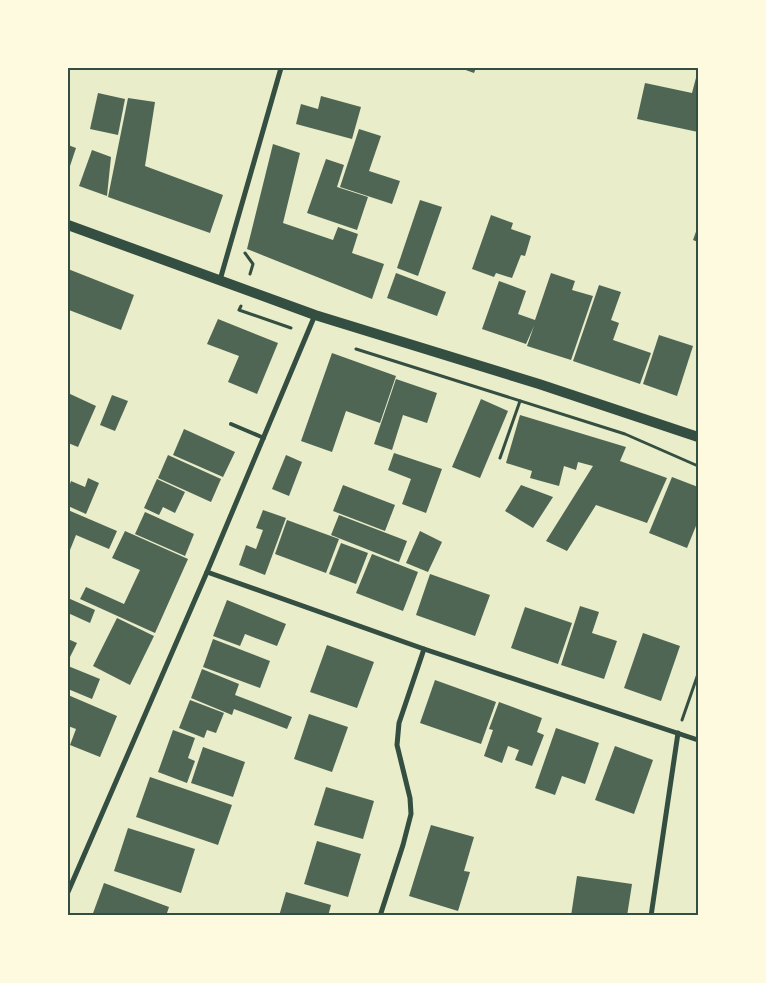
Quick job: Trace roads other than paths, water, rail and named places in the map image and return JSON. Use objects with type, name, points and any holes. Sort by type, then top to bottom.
[{"type":"main road","points":[[68,225],[315,315],[530,381],[698,437]]},
{"type":"street","points":[[220,281],[281,68]]},
{"type":"street","points":[[68,892],[208,572],[315,315]]},
{"type":"street","points":[[208,572],[424,648],[698,740]]},
{"type":"street","points":[[380,916],[410,820],[410,798],[400,760],[397,736],[399,723],[424,648]]},
{"type":"street","points":[[651,916],[678,733]]},
{"type":"lane","points":[[231,424],[264,438]]}]
